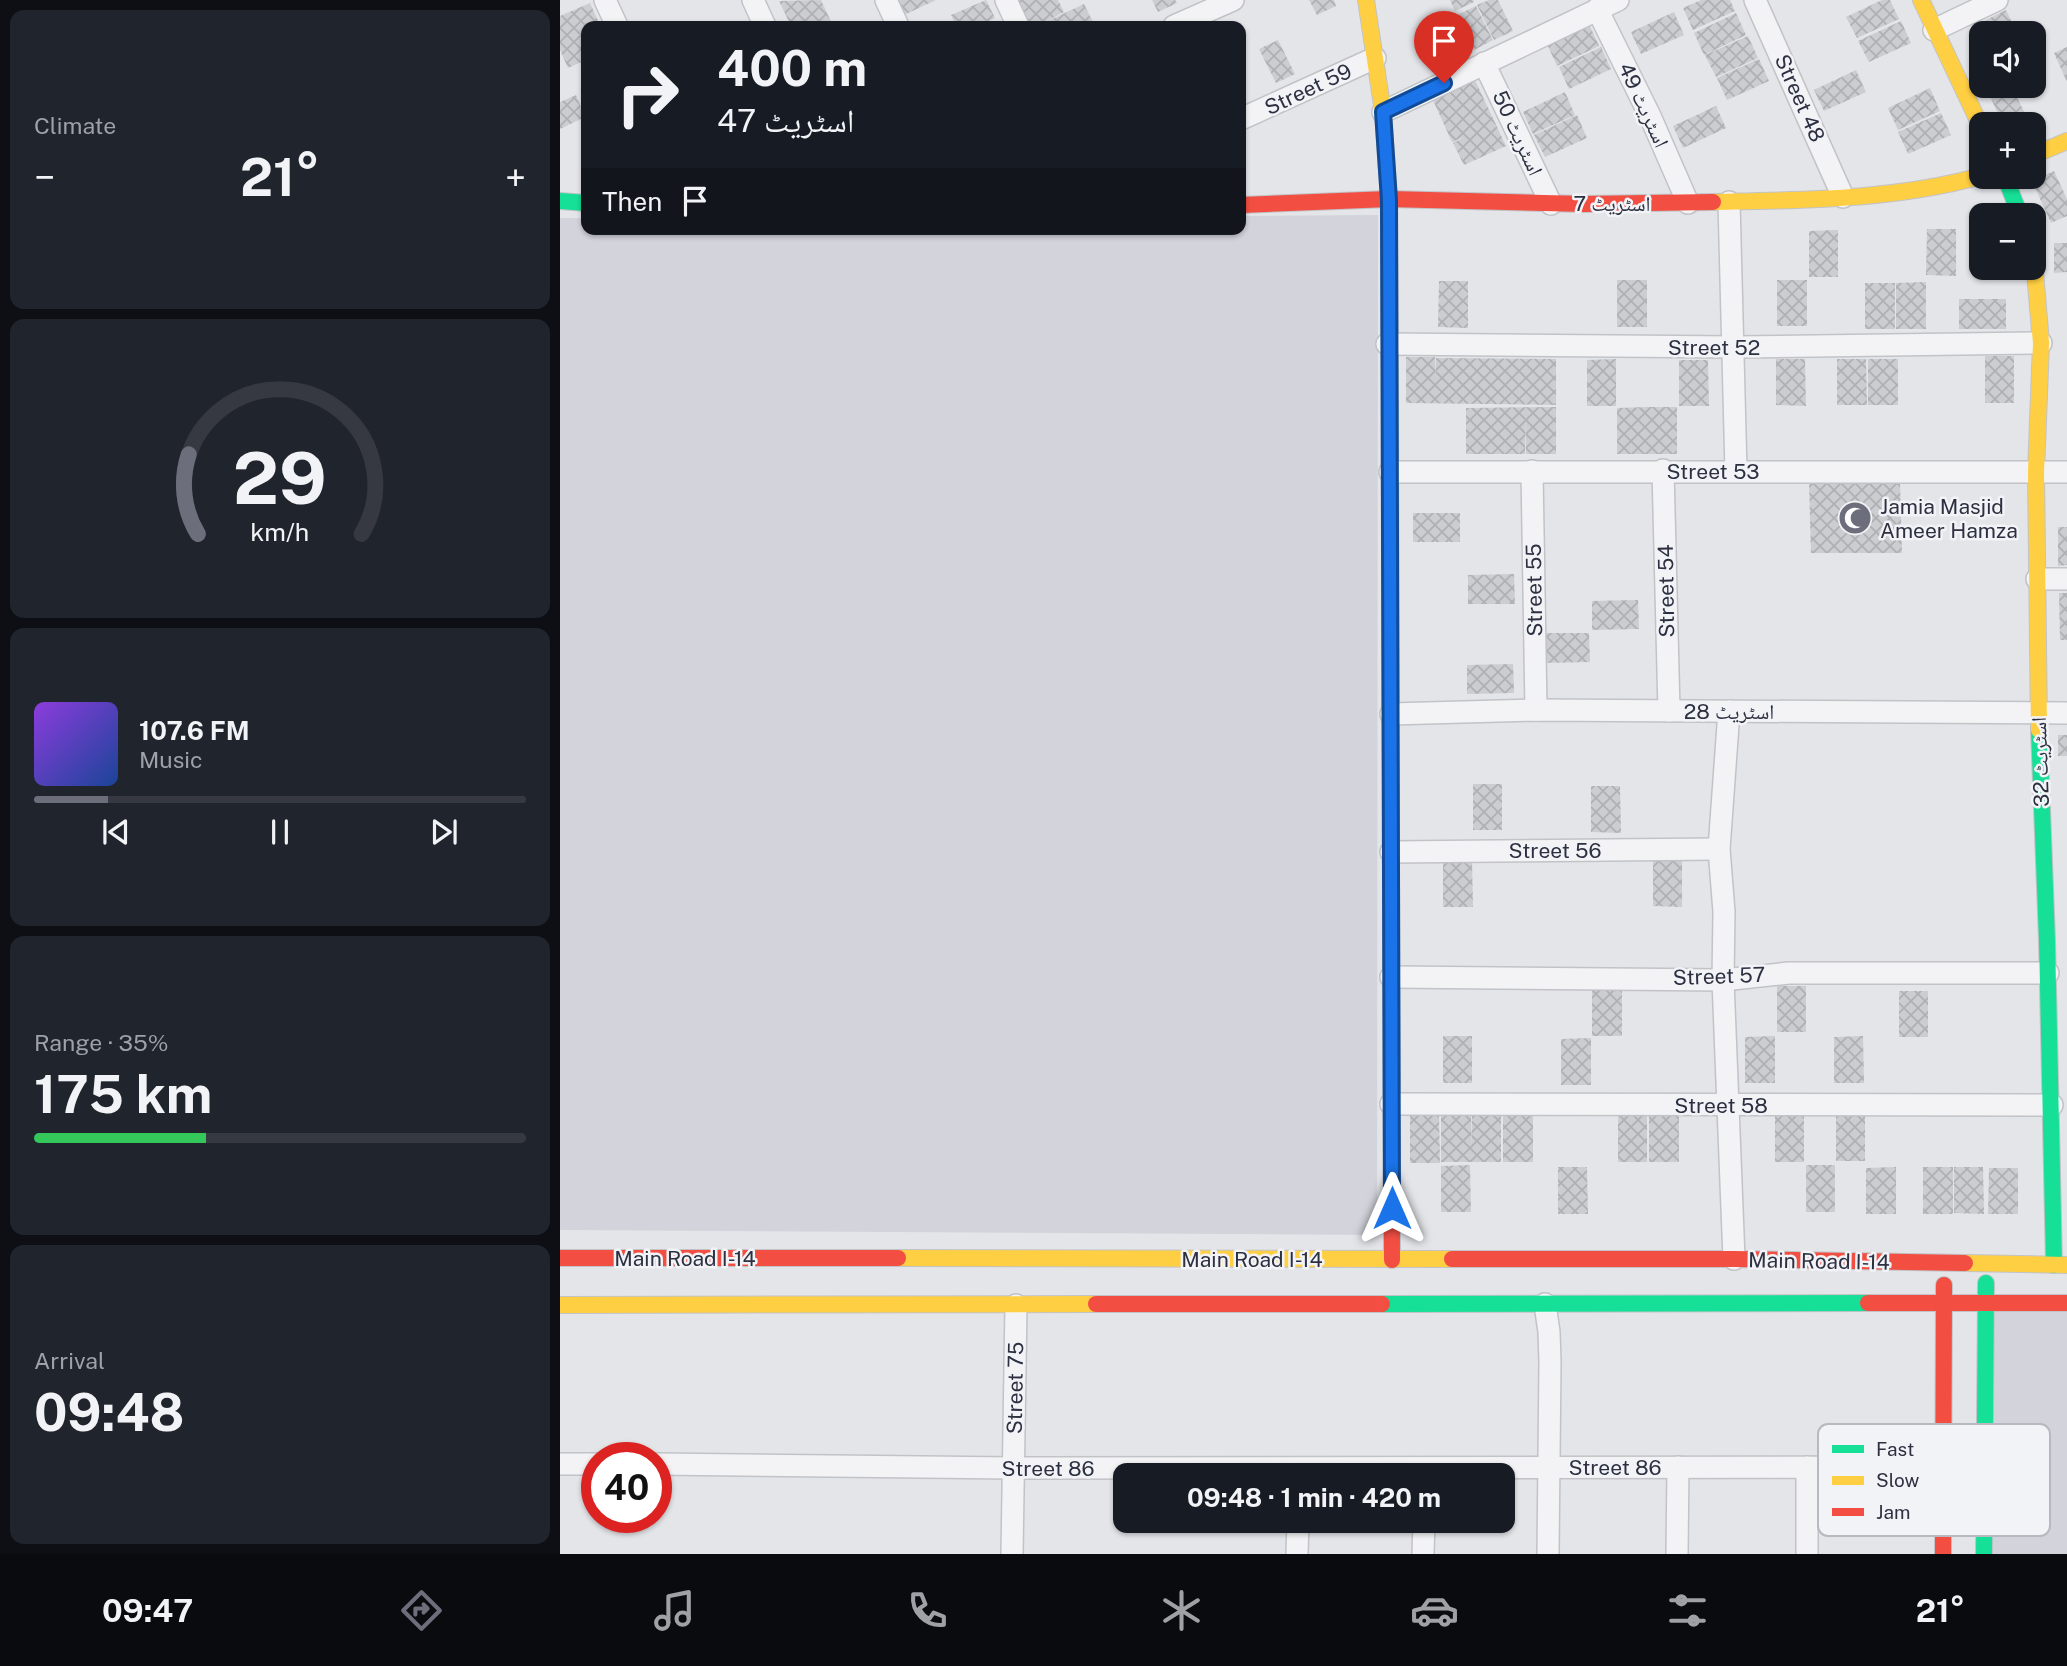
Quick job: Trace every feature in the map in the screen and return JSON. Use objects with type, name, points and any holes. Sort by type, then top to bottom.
[{"type":"main road","points":[[1366,0],[1383,112],[1389,200],[1387,344],[1390,472],[1392,1260]]},
{"type":"main road","points":[[1921,0],[1974,112]]},
{"type":"main road","points":[[2046,150],[2067,141]]},
{"type":"main road","name":"اسٹریٹ 7","points":[[1246,205],[1389,200],[1551,204],[1729,202],[1898,193],[1969,179]]},
{"type":"main road","points":[[560,201],[581,203]]},
{"type":"main road","name":"اسٹریٹ 32","points":[[2036,280],[2041,343],[2036,472],[2038,713],[2057,940],[2048,973],[2061,1265]]},
{"type":"main road","name":"Main Road I-14","points":[[560,1258],[1392,1260],[1410,1266],[1734,1259],[2061,1265]]},
{"type":"main road","points":[[1944,1264],[1944,1424]]},
{"type":"main road","points":[[1985,1424],[1986,1265]]},
{"type":"main road","name":"Main Road I-14","points":[[560,1305],[1016,1305],[1411,1299],[1545,1304],[2067,1303]]},
{"type":"main road","points":[[1943,1536],[1943,1554]]},
{"type":"main road","points":[[1984,1536],[1984,1554]]},
{"type":"street","points":[[605,0],[615,21]]},
{"type":"street","points":[[753,0],[763,21]]},
{"type":"street","points":[[886,0],[896,21]]},
{"type":"street","points":[[1006,0],[1016,21]]},
{"type":"street","points":[[1185,21],[1233,0]]},
{"type":"street","points":[[1383,112],[1618,0]]},
{"type":"street","name":"Street 48","points":[[1755,0],[1843,197]]},
{"type":"street","points":[[1934,30],[1997,0]]},
{"type":"street","name":"اسٹریٹ 49","points":[[1597,9],[1650,116],[1688,203]]},
{"type":"street","name":"Street 59","points":[[1246,117],[1375,58]]},
{"type":"street","name":"اسٹریٹ 50","points":[[1484,63],[1551,204]]},
{"type":"street","points":[[1729,202],[1736,471]]},
{"type":"street","name":"Street 52","points":[[1387,344],[1734,347],[2041,343]]},
{"type":"street","name":"Street 54","points":[[1663,470],[1669,711]]},
{"type":"street","name":"Street 55","points":[[1532,471],[1536,710]]},
{"type":"street","name":"Street 53","points":[[1390,472],[2067,472]]},
{"type":"street","points":[[2037,579],[2067,579]]},
{"type":"street","name":"اسٹریٹ 28","points":[[1391,714],[1536,710],[2067,713]]},
{"type":"street","points":[[1729,711],[1719,849],[1724,912],[1723,980],[1734,1259]]},
{"type":"street","name":"Street 56","points":[[1391,852],[1719,849]]},
{"type":"street","name":"Street 57","points":[[1391,977],[1723,980],[1789,973],[2048,973]]},
{"type":"street","name":"Street 58","points":[[1391,1104],[2052,1105]]},
{"type":"street","points":[[1545,1304],[1550,1352],[1548,1554]]},
{"type":"street","name":"Street 75","points":[[1012,1554],[1016,1305]]},
{"type":"street","points":[[560,1464],[581,1464]]},
{"type":"street","name":"Street 86","points":[[672,1464],[1113,1469]]},
{"type":"street","points":[[1677,1554],[1678,1467]]},
{"type":"street","points":[[1807,1467],[1807,1554]]},
{"type":"street","name":"Street 86","points":[[1515,1468],[1818,1467]]},
{"type":"street","points":[[1297,1554],[1298,1533]]},
{"type":"street","points":[[1423,1554],[1424,1533]]},
{"type":"shaded area","points":[[1378,215],[1377,1235],[560,1230],[560,218],[581,218],[581,235],[1246,235],[1246,216]]},
{"type":"shaded area","points":[[1994,1311],[2067,1311],[2067,1554],[1992,1554],[1992,1536],[2050,1536],[2050,1424],[1993,1424]]},
{"type":"building","points":[[821,0],[831,21],[789,21],[779,1]]},
{"type":"building","points":[[897,0],[936,0],[904,15]]},
{"type":"building","points":[[986,0],[995,18],[989,21],[954,21],[951,15]]},
{"type":"building","points":[[1010,0],[1058,0],[1064,12],[1047,21],[1020,21]]},
{"type":"building","points":[[1152,0],[1175,0],[1177,3],[1158,12]]},
{"type":"building","points":[[1309,0],[1334,0],[1336,6],[1317,15]]},
{"type":"building","points":[[1450,0],[1473,0],[1474,2],[1455,11]]},
{"type":"building","points":[[1498,0],[1513,31],[1494,40],[1477,5]]},
{"type":"building","points":[[1701,0],[1730,0],[1735,11],[1693,30],[1683,8]]},
{"type":"building","points":[[1882,0],[1890,0],[1899,19],[1857,38],[1846,17]]},
{"type":"building","points":[[590,3],[598,21],[581,21],[581,34],[575,37],[581,34],[581,62],[568,68],[560,50],[560,16]]},
{"type":"building","points":[[1084,4],[1092,21],[1048,21]]},
{"type":"building","points":[[1476,6],[1493,40],[1474,50],[1457,15]]},
{"type":"building","points":[[2006,10],[2011,21],[1984,21]]},
{"type":"building","points":[[1674,12],[1684,35],[1641,54],[1631,32]]},
{"type":"building","points":[[1736,13],[1746,35],[1704,55],[1694,33]]},
{"type":"building","points":[[1901,21],[1911,43],[1869,62],[1858,41]]},
{"type":"building","points":[[1589,24],[1599,46],[1557,66],[1547,44]]},
{"type":"building","points":[[1748,36],[1758,58],[1716,77],[1705,55]]},
{"type":"building","points":[[1278,40],[1295,74],[1276,83],[1259,49]]},
{"type":"building","points":[[1601,47],[1611,69],[1569,89],[1559,67]]},
{"type":"building","points":[[2067,47],[2067,82],[2054,53]]},
{"type":"building","points":[[1759,59],[1769,81],[1727,100],[1717,78]]},
{"type":"building","points":[[1856,70],[1866,92],[1824,111],[1814,90]]},
{"type":"building","points":[[1474,78],[1506,146],[1464,165],[1453,143],[1464,137],[1452,142],[1432,98]]},
{"type":"building","points":[[1930,88],[1940,111],[1898,130],[1888,108]]},
{"type":"building","points":[[1565,92],[1575,115],[1533,134],[1523,112]]},
{"type":"building","points":[[576,95],[581,107],[581,119],[560,129],[560,102]]},
{"type":"building","points":[[1991,98],[2017,98],[2024,112],[1997,112]]},
{"type":"building","points":[[1716,106],[1726,128],[1683,148],[1673,126]]},
{"type":"building","points":[[1941,113],[1951,135],[1908,154],[1898,132]]},
{"type":"building","points":[[1577,115],[1587,138],[1545,157],[1534,135]]},
{"type":"building","points":[[2054,171],[2067,199],[2067,216],[2051,223],[2046,212],[2046,203],[2042,203],[2036,189],[2046,189],[2046,175]]},
{"type":"building","points":[[1927,229],[1956,229],[1956,276],[1926,275]]},
{"type":"building","points":[[1838,230],[1838,277],[1809,277],[1809,231]]},
{"type":"building","points":[[2054,243],[2067,243],[2067,272],[2054,273]]},
{"type":"building","points":[[1617,280],[1647,280],[1647,327],[1617,327]]},
{"type":"building","points":[[1777,280],[1807,280],[1807,326],[1777,326]]},
{"type":"building","points":[[1439,281],[1468,281],[1468,328],[1438,327]]},
{"type":"building","points":[[1926,282],[1926,329],[1896,329],[1896,283]]},
{"type":"building","points":[[1865,283],[1895,283],[1895,329],[1865,329]]},
{"type":"building","points":[[1959,299],[2006,299],[2006,329],[1959,329]]},
{"type":"building","points":[[1985,356],[2014,356],[2014,403],[1985,403]]},
{"type":"building","points":[[1406,357],[1435,357],[1435,377],[1436,358],[1556,359],[1556,405],[1406,403]]},
{"type":"building","points":[[1616,359],[1616,406],[1587,406],[1587,360]]},
{"type":"building","points":[[1776,359],[1805,359],[1806,406],[1776,405]]},
{"type":"building","points":[[1837,359],[1866,359],[1867,405],[1837,405]]},
{"type":"building","points":[[1868,359],[1898,359],[1898,405],[1868,405]]},
{"type":"building","points":[[1679,360],[1708,360],[1709,406],[1679,406]]},
{"type":"building","points":[[1556,407],[1556,454],[1526,454],[1526,417],[1525,454],[1466,454],[1466,408]]},
{"type":"building","points":[[1677,407],[1677,454],[1617,454],[1617,408]]},
{"type":"building","name":"Jamia Masjid Ameer Hamza","points":[[1900,482],[1902,553],[1811,553],[1809,483]]},
{"type":"building","points":[[1413,513],[1460,513],[1460,542],[1413,542]]},
{"type":"building","points":[[2058,527],[2067,527],[2067,565],[2058,566]]},
{"type":"building","points":[[1514,574],[1515,604],[1468,604],[1468,575]]},
{"type":"building","points":[[2059,593],[2067,593],[2067,640],[2060,640]]},
{"type":"building","points":[[1638,600],[1639,629],[1592,630],[1592,601]]},
{"type":"building","points":[[1542,633],[1589,633],[1590,662],[1543,663]]},
{"type":"building","points":[[1513,664],[1514,693],[1467,694],[1467,665]]},
{"type":"building","points":[[2058,735],[2067,735],[2067,756],[2058,756]]},
{"type":"building","points":[[1473,784],[1502,784],[1502,830],[1473,830]]},
{"type":"building","points":[[1591,786],[1620,786],[1621,833],[1591,832]]},
{"type":"building","points":[[1443,860],[1472,860],[1473,907],[1443,907]]},
{"type":"building","points":[[1653,860],[1682,860],[1682,907],[1653,906]]},
{"type":"building","points":[[1777,986],[1806,986],[1806,1032],[1777,1032]]},
{"type":"building","points":[[1592,989],[1622,989],[1622,1036],[1592,1036]]},
{"type":"building","points":[[1899,991],[1928,991],[1928,1037],[1899,1037]]},
{"type":"building","points":[[1443,1036],[1472,1036],[1472,1083],[1443,1083]]},
{"type":"building","points":[[1775,1036],[1775,1083],[1745,1083],[1745,1037]]},
{"type":"building","points":[[1863,1036],[1864,1083],[1834,1083],[1834,1037]]},
{"type":"building","points":[[1591,1038],[1591,1085],[1561,1085],[1561,1039]]},
{"type":"building","points":[[1836,1114],[1865,1114],[1865,1161],[1836,1161]]},
{"type":"building","points":[[1441,1115],[1471,1115],[1472,1149],[1472,1115],[1501,1115],[1501,1162],[1441,1162]]},
{"type":"building","points":[[1503,1115],[1533,1115],[1533,1162],[1503,1162]]},
{"type":"building","points":[[1647,1115],[1647,1162],[1618,1162],[1618,1116]]},
{"type":"building","points":[[1679,1115],[1679,1162],[1649,1162],[1649,1116]]},
{"type":"building","points":[[1775,1115],[1804,1115],[1804,1162],[1775,1162]]},
{"type":"building","points":[[1410,1116],[1439,1116],[1440,1163],[1410,1163]]},
{"type":"building","points":[[1470,1165],[1471,1212],[1441,1212],[1441,1166]]},
{"type":"building","points":[[1806,1165],[1835,1165],[1835,1212],[1806,1212]]},
{"type":"building","points":[[1558,1167],[1587,1167],[1588,1214],[1558,1214]]},
{"type":"building","points":[[1896,1167],[1896,1214],[1866,1214],[1866,1168]]},
{"type":"building","points":[[1923,1167],[1953,1167],[1953,1214],[1923,1214]]},
{"type":"building","points":[[1954,1167],[1983,1167],[1984,1214],[1954,1213]]},
{"type":"building","points":[[1989,1168],[2018,1168],[2018,1214],[1988,1214]]},
{"type":"traffic: fast","points":[[2010,189],[2015,203]]},
{"type":"traffic: fast","points":[[560,201],[581,203]]},
{"type":"traffic: fast","points":[[1390,390],[1391,867]]},
{"type":"traffic: fast","points":[[2039,730],[2047,940],[2054,1265]]},
{"type":"traffic: fast","points":[[1985,1424],[1986,1283]]},
{"type":"traffic: fast","points":[[1382,1304],[1868,1303]]},
{"type":"traffic: fast","points":[[1984,1536],[1984,1554]]},
{"type":"traffic: slow","points":[[1366,0],[1383,112],[1389,199],[1390,390]]},
{"type":"traffic: slow","points":[[1921,0],[1974,112]]},
{"type":"traffic: slow","points":[[2046,150],[2067,141]]},
{"type":"traffic: slow","points":[[1713,202],[1882,194],[1969,179]]},
{"type":"traffic: slow","points":[[2036,280],[2041,343],[2036,472],[2039,730]]},
{"type":"traffic: slow","points":[[898,1258],[1452,1259]]},
{"type":"traffic: slow","points":[[1965,1263],[2067,1265]]},
{"type":"traffic: slow","points":[[560,1305],[1096,1304]]},
{"type":"traffic: jam","points":[[1246,205],[1389,199],[1584,204],[1713,202]]},
{"type":"traffic: jam","points":[[1391,867],[1392,1260]]},
{"type":"traffic: jam","points":[[560,1258],[898,1258]]},
{"type":"traffic: jam","points":[[1452,1259],[1734,1259],[1965,1263]]},
{"type":"traffic: jam","points":[[1943,1424],[1944,1285]]},
{"type":"traffic: jam","points":[[1868,1303],[2067,1303]]},
{"type":"traffic: jam","points":[[1096,1304],[1382,1304]]},
{"type":"traffic: jam","points":[[1943,1536],[1943,1554]]},
{"type":"place","name":"Jamia Masjid Ameer Hamza","points":[[1855,518]]},
{"type":"route","points":[[1392,1208],[1390,499],[1387,344],[1389,200],[1383,112],[1444,83]]}]
